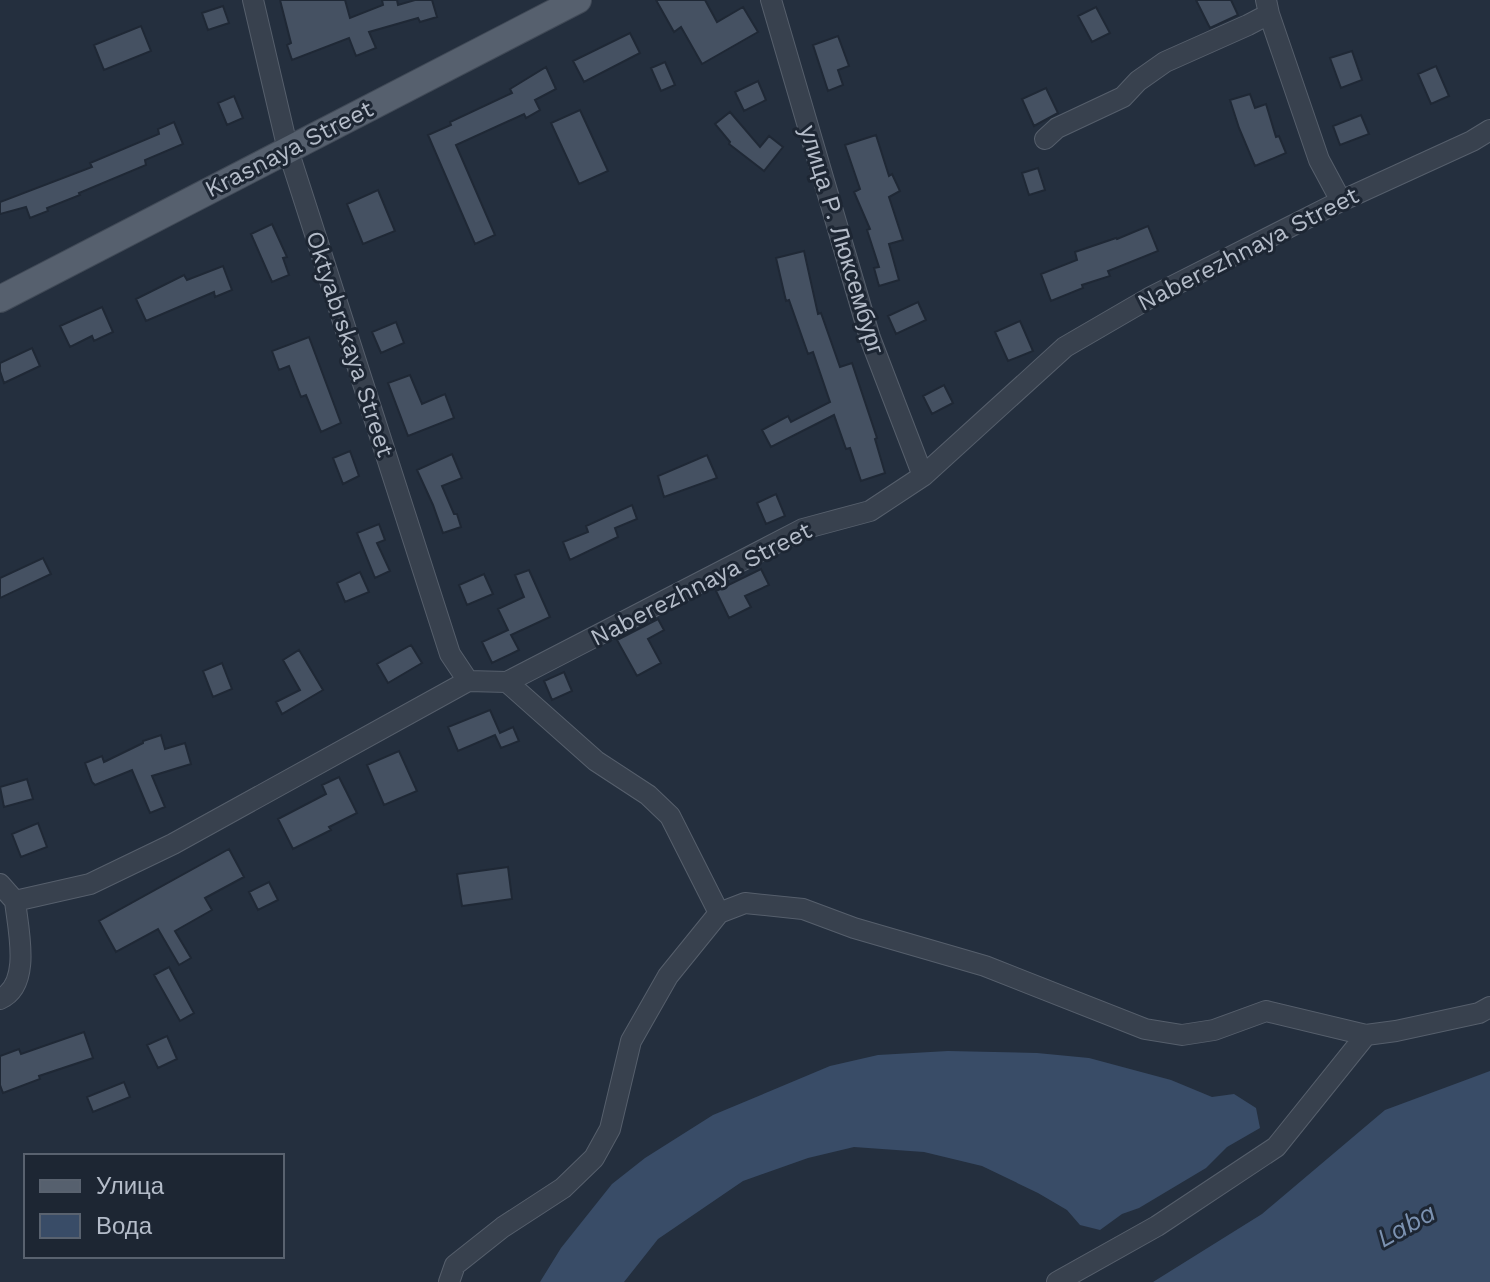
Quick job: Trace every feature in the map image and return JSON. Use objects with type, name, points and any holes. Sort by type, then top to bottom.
[{"type":"main road","name":"Krasnaya Street","points":[[0,299],[578,0]]},
{"type":"street","name":"Oktyabrskaya Street","points":[[253,0],[288,150],[450,654],[468,681]]},
{"type":"street","name":"улица Р. Люксембург","points":[[771,0],[870,338],[923,476]]},
{"type":"street","points":[[1045,139],[1057,128],[1123,97],[1138,81],[1165,62],[1248,25],[1267,7],[1319,160],[1341,201]]},
{"type":"street","name":"Naberezhnaya Street","points":[[468,681],[507,682],[803,529],[870,511],[923,476],[1065,347],[1151,297],[1490,130]]},
{"type":"street","points":[[15,901],[90,884],[173,844],[468,681]]},
{"type":"street","points":[[507,682],[596,761],[648,795],[670,816],[719,913]]},
{"type":"street","points":[[0,884],[15,901],[21,956],[19,979],[5,998],[0,999]]},
{"type":"street","points":[[449,1282],[455,1265],[503,1227],[563,1188],[594,1158],[610,1129],[631,1041],[668,976],[719,913],[745,903],[803,909],[854,928],[985,966],[1145,1029],[1182,1035],[1214,1030],[1266,1011],[1366,1035],[1479,1013],[1490,1007]]},
{"type":"street","points":[[1057,1282],[1157,1226],[1276,1147],[1366,1035]]},
{"type":"water","points":[[948,1051],[1037,1053],[1089,1058],[1171,1080],[1212,1097],[1234,1094],[1256,1108],[1260,1128],[1227,1147],[1206,1168],[1139,1208],[1122,1214],[1100,1230],[1080,1225],[1067,1210],[982,1166],[924,1152],[854,1147],[808,1158],[743,1181],[658,1239],[624,1282],[540,1282],[561,1248],[612,1184],[645,1158],[713,1115],[830,1066],[878,1055]]},
{"type":"water","name":"Laba","points":[[1490,1071],[1490,1282],[1153,1282],[1262,1214],[1385,1110]]},
{"type":"building","points":[[280,0],[345,0],[350,18],[383,5],[382,0],[397,0],[398,5],[415,0],[432,0],[437,17],[420,22],[418,18],[369,32],[376,48],[356,56],[349,38],[292,60]]},
{"type":"building","points":[[656,0],[705,0],[717,22],[743,7],[758,32],[702,64],[681,27],[674,32]]},
{"type":"building","points":[[1196,0],[1231,0],[1238,15],[1210,28]]},
{"type":"building","points":[[223,6],[229,23],[208,30],[202,13]]},
{"type":"building","points":[[1096,7],[1110,33],[1092,42],[1078,16]]},
{"type":"building","points":[[141,26],[151,51],[104,70],[94,45]]},
{"type":"building","points":[[630,33],[640,53],[584,82],[573,61]]},
{"type":"building","points":[[838,36],[849,66],[838,70],[843,85],[828,91],[813,45]]},
{"type":"building","points":[[1352,51],[1362,80],[1341,88],[1330,58]]},
{"type":"building","points":[[665,62],[675,85],[661,91],[651,68]]},
{"type":"building","points":[[1436,66],[1449,96],[1431,104],[1418,74]]},
{"type":"building","points":[[546,67],[556,89],[535,100],[540,110],[526,118],[524,114],[456,145],[495,235],[475,244],[428,135],[512,93],[510,89]]},
{"type":"building","points":[[758,81],[766,100],[744,111],[735,92]]},
{"type":"building","points":[[1046,88],[1058,113],[1034,126],[1022,99]]},
{"type":"building","points":[[1250,94],[1255,108],[1266,104],[1276,137],[1279,136],[1286,153],[1255,166],[1230,100]]},
{"type":"building","points":[[234,96],[243,118],[227,125],[218,103]]},
{"type":"building","points":[[580,110],[608,171],[579,184],[551,123]]},
{"type":"building","points":[[730,112],[760,147],[769,136],[783,147],[764,171],[729,144],[715,124]]},
{"type":"building","points":[[1361,115],[1369,134],[1340,145],[1333,126]]},
{"type":"building","points":[[174,122],[183,144],[145,160],[146,165],[30,218],[26,207],[0,214],[0,202],[92,167],[90,163],[159,134],[158,129]]},
{"type":"building","points":[[876,135],[889,176],[892,174],[900,191],[889,197],[903,240],[889,244],[899,280],[879,286],[874,268],[879,267],[867,230],[870,229],[854,192],[860,189],[845,145]]},
{"type":"building","points":[[1038,168],[1045,190],[1029,195],[1022,173]]},
{"type":"building","points":[[378,190],[395,231],[363,244],[347,204]]},
{"type":"building","points":[[272,224],[287,257],[283,258],[289,275],[272,282],[251,234]]},
{"type":"building","points":[[1148,226],[1158,251],[1108,271],[1110,276],[1082,285],[1083,288],[1051,301],[1041,274],[1077,260],[1075,252]]},
{"type":"building","points":[[804,251],[818,314],[821,313],[840,367],[852,363],[877,438],[885,473],[861,481],[834,415],[771,447],[762,430],[788,416],[791,422],[830,402],[813,352],[808,354],[789,300],[786,301],[776,258]]},
{"type":"building","points":[[223,266],[232,290],[215,297],[214,292],[146,321],[136,299],[184,275],[187,280]]},
{"type":"building","points":[[918,302],[926,320],[896,334],[888,316]]},
{"type":"building","points":[[102,307],[113,332],[94,341],[92,336],[70,347],[60,326]]},
{"type":"building","points":[[1020,321],[1033,351],[1008,361],[995,332]]},
{"type":"building","points":[[396,322],[404,343],[381,353],[372,332]]},
{"type":"building","points":[[309,337],[341,423],[321,432],[306,395],[301,397],[289,366],[279,370],[272,351]]},
{"type":"building","points":[[32,348],[40,366],[4,383],[0,363]]},
{"type":"building","points":[[410,375],[422,404],[445,394],[454,418],[408,436],[388,383]]},
{"type":"building","points":[[944,385],[953,403],[932,414],[923,396]]},
{"type":"building","points":[[350,451],[359,476],[343,484],[333,458]]},
{"type":"building","points":[[452,454],[462,478],[442,486],[461,527],[443,533],[417,470]]},
{"type":"building","points":[[707,455],[717,478],[664,497],[658,476]]},
{"type":"building","points":[[776,494],[785,516],[766,524],[757,503]]},
{"type":"building","points":[[632,505],[637,519],[615,528],[618,537],[570,560],[563,542],[588,532],[586,526]]},
{"type":"building","points":[[379,524],[385,540],[377,543],[390,571],[375,578],[357,533]]},
{"type":"building","points":[[43,558],[51,574],[0,598],[0,578]]},
{"type":"building","points":[[761,569],[769,585],[745,596],[751,607],[729,618],[716,591]]},
{"type":"building","points":[[529,570],[550,617],[511,635],[519,650],[492,663],[482,642],[508,630],[498,609],[524,597],[515,575]]},
{"type":"building","points":[[360,572],[369,592],[345,602],[337,583]]},
{"type":"building","points":[[484,574],[493,594],[467,605],[459,585]]},
{"type":"building","points":[[658,619],[664,630],[648,639],[661,663],[637,676],[617,640]]},
{"type":"building","points":[[411,645],[422,663],[388,683],[377,664]]},
{"type":"building","points":[[299,650],[323,690],[282,714],[276,702],[300,690],[283,660]]},
{"type":"building","points":[[222,663],[232,689],[213,697],[203,671]]},
{"type":"building","points":[[564,672],[572,691],[552,700],[544,681]]},
{"type":"building","points":[[490,710],[500,733],[513,727],[519,741],[501,748],[495,735],[458,751],[448,727]]},
{"type":"building","points":[[161,735],[165,749],[185,743],[191,764],[152,776],[165,807],[150,813],[132,770],[95,785],[92,782],[85,763],[102,756],[104,762]]},
{"type":"building","points":[[399,751],[417,791],[384,805],[367,765]]},
{"type":"building","points":[[339,777],[357,813],[293,849],[278,819],[326,794],[322,785]]},
{"type":"building","points":[[27,779],[33,799],[4,807],[0,787]]},
{"type":"building","points":[[38,823],[47,847],[21,857],[12,834]]},
{"type":"building","points":[[229,849],[244,877],[205,898],[212,910],[175,931],[191,958],[179,965],[158,929],[116,952],[99,921]]},
{"type":"building","points":[[508,867],[512,899],[462,906],[457,874]]},
{"type":"building","points":[[269,882],[278,900],[258,910],[249,892]]},
{"type":"building","points":[[169,967],[194,1013],[180,1021],[154,975]]},
{"type":"building","points":[[84,1032],[93,1058],[39,1076],[40,1079],[3,1093],[0,1056],[19,1049],[21,1054]]},
{"type":"building","points":[[167,1036],[177,1059],[158,1068],[147,1045]]},
{"type":"building","points":[[124,1082],[130,1097],[93,1112],[87,1097]]}]
